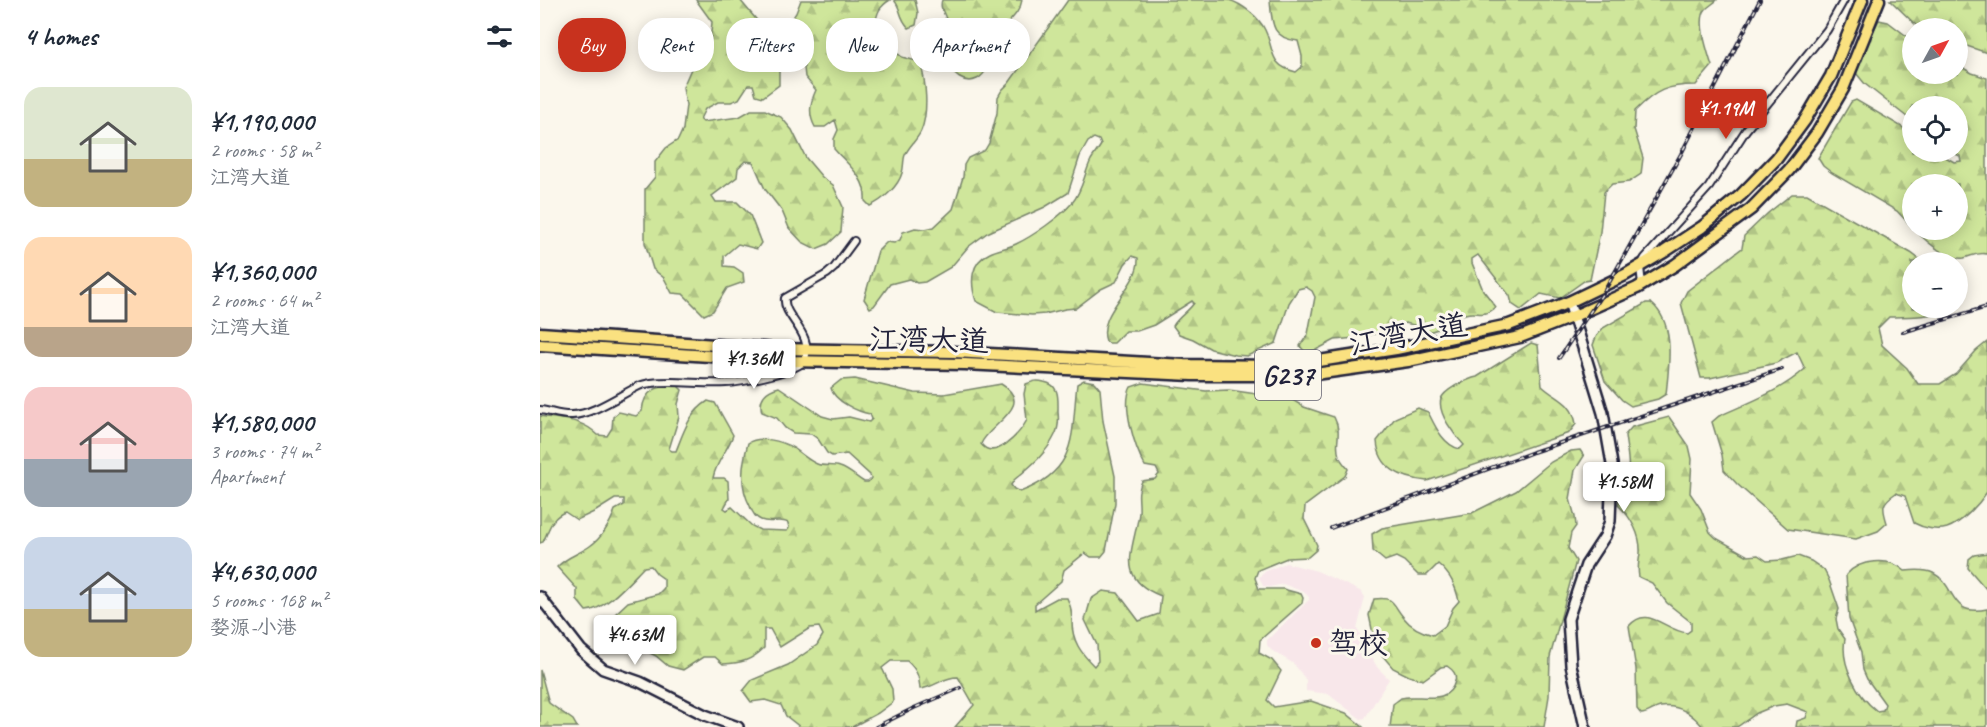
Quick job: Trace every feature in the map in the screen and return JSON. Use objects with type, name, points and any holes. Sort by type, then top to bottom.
[{"type":"highway","name":"江湾大道","points":[[540,333],[775,349],[954,352],[1184,365],[1287,366],[1396,349],[1509,325],[1569,302],[1640,267],[1665,252],[1742,195],[1778,158],[1805,120],[1831,76],[1862,0]]},
{"type":"highway","name":"江湾大道","points":[[540,345],[804,362],[965,364],[1192,375],[1315,374],[1408,361],[1520,337],[1574,316],[1641,285],[1685,259],[1751,209],[1789,170],[1817,133],[1843,89],[1879,0]]},
{"type":"main road","points":[[1569,302],[1603,413],[1612,464],[1610,521],[1605,536],[1586,566],[1568,619],[1571,665],[1585,727]]},
{"type":"main road","points":[[540,597],[581,650],[603,669],[640,682],[705,715],[738,727]]},
{"type":"street","points":[[1641,285],[1640,267],[1667,232],[1709,187],[1746,130],[1827,30],[1844,0]]},
{"type":"street","points":[[540,410],[573,416],[608,403],[640,385],[661,382],[734,382],[777,374],[799,366],[804,362],[806,350],[798,326],[784,303],[785,298],[827,274],[854,241]]},
{"type":"shaded area","name":"驾校","points":[[1286,563],[1317,571],[1360,591],[1365,597],[1357,629],[1377,667],[1389,679],[1365,718],[1361,719],[1328,694],[1306,691],[1306,680],[1294,664],[1267,645],[1267,640],[1309,600],[1304,592],[1283,584],[1263,586],[1259,577],[1266,571]]},
{"type":"green space","points":[[696,0],[740,0],[755,18],[726,18],[726,72],[779,72],[779,85],[763,97],[756,95],[753,85],[748,85],[739,99],[731,102],[718,102],[705,109],[700,119],[703,122],[739,117],[751,110],[765,110],[781,117],[792,130],[806,158],[822,177],[833,185],[843,207],[841,232],[828,244],[816,249],[802,242],[789,228],[782,211],[765,189],[753,162],[745,161],[738,168],[737,177],[712,196],[716,202],[737,202],[750,215],[761,243],[757,249],[738,244],[724,256],[724,266],[734,267],[743,273],[744,282],[727,288],[713,311],[704,315],[683,294],[672,293],[664,278],[653,269],[645,243],[645,189],[655,177],[655,162],[666,148],[678,140],[683,129],[686,105],[683,87],[690,72],[714,72],[714,18],[709,18]]},
{"type":"green space","points":[[801,0],[890,0],[879,10],[877,18],[826,18],[826,72],[898,72],[898,54],[910,59],[910,72],[922,72],[926,97],[924,123],[921,131],[905,155],[902,173],[894,188],[870,206],[865,201],[860,179],[834,149],[834,139],[838,130],[835,120],[825,127],[815,127],[811,118],[812,99],[816,90],[805,77],[804,72],[814,72],[814,18],[792,18]]},
{"type":"green space","points":[[894,0],[915,0],[917,18],[910,18],[910,28],[903,20]]},
{"type":"green space","points":[[942,0],[1022,0],[1012,18],[946,18],[941,6]]},
{"type":"green space","points":[[1068,0],[1229,0],[1245,8],[1259,20],[1277,61],[1287,69],[1296,72],[1302,67],[1298,41],[1283,37],[1278,33],[1273,22],[1270,0],[1717,0],[1706,9],[1702,21],[1712,66],[1696,85],[1662,90],[1635,111],[1634,129],[1643,158],[1641,174],[1629,182],[1612,184],[1604,192],[1600,232],[1590,280],[1584,281],[1560,298],[1541,294],[1521,310],[1512,304],[1510,296],[1478,255],[1472,259],[1472,263],[1483,290],[1496,307],[1488,313],[1465,314],[1438,329],[1426,332],[1418,326],[1405,323],[1384,332],[1335,340],[1316,350],[1305,352],[1300,346],[1308,334],[1315,297],[1306,287],[1298,289],[1289,303],[1276,343],[1247,356],[1211,349],[1179,334],[1173,326],[1192,306],[1194,303],[1192,301],[1154,325],[1137,331],[1126,331],[1114,343],[1109,343],[1106,341],[1105,331],[1107,320],[1137,268],[1138,258],[1132,256],[1116,282],[1101,289],[1076,308],[1032,315],[997,312],[976,301],[973,287],[975,267],[983,257],[990,253],[1030,236],[1072,203],[1079,193],[1091,160],[1101,145],[1099,140],[1094,138],[1088,142],[1080,156],[1068,193],[1045,207],[987,233],[968,247],[951,267],[925,282],[917,283],[909,279],[890,284],[870,308],[864,299],[878,251],[887,242],[894,243],[900,240],[903,232],[915,228],[934,227],[953,209],[963,177],[964,165],[968,158],[985,150],[997,113],[998,97],[1017,72],[1030,72],[1030,53]]},
{"type":"green space","points":[[1890,0],[1987,0],[1987,53],[1968,46],[1968,18],[1909,18]]},
{"type":"green space","points":[[1879,20],[1888,22],[1902,32],[1902,84],[1968,84],[1968,71],[1987,78],[1987,254],[1968,257],[1968,252],[1942,252],[1926,240],[1968,240],[1968,174],[1902,174],[1902,216],[1897,211],[1823,166],[1818,158],[1851,102],[1856,100],[1902,127],[1902,162],[1968,162],[1968,96],[1902,96],[1902,113],[1865,84],[1856,73],[1857,63]]},
{"type":"green space","points":[[954,72],[985,72],[972,81],[963,80]]},
{"type":"green space","points":[[1792,194],[1807,194],[1909,252],[1902,252],[1902,316],[1889,317],[1878,328],[1882,345],[1907,368],[1918,384],[1940,384],[1956,374],[1987,342],[1987,492],[1970,513],[1953,526],[1935,529],[1914,523],[1905,496],[1896,493],[1884,506],[1887,523],[1878,531],[1856,539],[1788,529],[1724,470],[1712,422],[1719,416],[1775,390],[1805,369],[1797,352],[1776,363],[1701,378],[1681,303],[1687,291],[1742,248],[1744,236]]},
{"type":"green space","points":[[1646,303],[1651,303],[1659,311],[1668,333],[1669,358],[1666,394],[1658,399],[1631,406],[1622,400],[1605,381],[1593,345],[1603,328]]},
{"type":"green space","points":[[1531,343],[1538,345],[1542,386],[1563,402],[1574,416],[1576,424],[1569,433],[1427,481],[1400,474],[1382,459],[1377,441],[1395,418],[1418,408],[1428,412],[1444,439],[1460,449],[1464,445],[1444,417],[1440,405],[1442,397],[1453,387],[1477,377]]},
{"type":"green space","points":[[855,379],[915,393],[944,394],[1001,384],[1011,392],[1014,400],[1007,415],[981,444],[993,450],[1007,444],[1027,420],[1024,394],[1026,384],[1039,381],[1053,386],[1058,397],[1057,429],[1043,454],[1011,485],[1020,492],[1053,473],[1062,462],[1072,435],[1077,384],[1084,380],[1094,382],[1100,389],[1103,421],[1115,476],[1115,503],[1106,551],[1101,557],[1091,557],[1085,553],[1064,570],[1061,581],[1035,604],[1035,610],[1057,598],[1067,598],[1071,608],[1072,629],[1076,641],[1094,666],[1098,661],[1097,645],[1085,620],[1091,599],[1103,591],[1118,593],[1139,621],[1159,614],[1161,596],[1146,589],[1137,581],[1130,562],[1139,513],[1140,486],[1142,481],[1155,479],[1159,474],[1156,468],[1145,466],[1137,449],[1128,415],[1128,395],[1131,387],[1143,383],[1206,391],[1229,390],[1291,399],[1304,407],[1334,417],[1338,429],[1339,456],[1348,469],[1345,476],[1305,506],[1304,519],[1317,545],[1316,550],[1308,557],[1287,558],[1258,570],[1255,578],[1259,589],[1283,589],[1301,594],[1303,598],[1302,603],[1260,640],[1259,653],[1272,660],[1281,671],[1267,700],[1274,707],[1311,701],[1346,713],[1363,727],[955,727],[974,705],[958,677],[920,689],[917,673],[907,661],[891,661],[882,668],[892,689],[893,702],[878,713],[852,727],[800,727],[786,716],[781,705],[765,700],[751,702],[743,691],[752,680],[788,665],[817,645],[823,635],[819,627],[810,628],[780,647],[770,629],[764,629],[764,648],[750,659],[723,664],[715,657],[703,657],[683,670],[668,666],[656,656],[640,648],[618,628],[613,616],[628,602],[658,594],[664,588],[664,579],[651,566],[644,567],[602,606],[586,611],[577,600],[577,589],[557,567],[599,539],[615,510],[624,505],[624,499],[615,499],[577,520],[565,512],[560,514],[553,521],[543,542],[540,543],[540,416],[585,425],[598,435],[607,436],[612,428],[613,417],[619,412],[636,416],[642,411],[649,393],[664,386],[677,385],[682,390],[678,404],[679,417],[669,449],[676,451],[688,423],[701,406],[708,401],[715,403],[733,435],[713,478],[724,478],[728,481],[729,499],[724,508],[727,510],[732,507],[752,526],[760,530],[787,531],[788,523],[761,520],[751,508],[743,483],[744,459],[748,443],[758,439],[777,441],[793,448],[817,464],[840,467],[864,482],[871,479],[870,475],[847,454],[832,456],[811,434],[793,433],[785,428],[777,418],[762,412],[762,399],[770,390],[779,387],[822,416],[833,419],[849,417],[869,422],[872,419],[870,414],[841,401],[831,388],[841,380]]},
{"type":"green space","points":[[1669,417],[1689,446],[1692,459],[1690,493],[1701,509],[1710,532],[1716,538],[1748,556],[1758,555],[1767,561],[1798,556],[1824,570],[1839,609],[1836,619],[1838,629],[1845,639],[1845,658],[1848,668],[1863,697],[1877,711],[1883,710],[1885,704],[1863,670],[1861,652],[1849,619],[1846,575],[1859,566],[1875,562],[1891,563],[1905,571],[1930,572],[1941,578],[1954,598],[1965,608],[1987,609],[1987,727],[1796,727],[1797,721],[1806,718],[1808,712],[1787,704],[1774,706],[1757,713],[1737,727],[1703,727],[1690,714],[1679,708],[1667,706],[1641,714],[1637,709],[1636,669],[1629,626],[1636,620],[1650,618],[1687,633],[1691,630],[1691,622],[1667,603],[1652,583],[1639,577],[1640,546],[1637,533],[1627,515],[1618,505],[1628,468],[1625,435],[1632,427]]},
{"type":"green space","points":[[1580,450],[1584,456],[1575,470],[1570,499],[1576,526],[1571,533],[1568,548],[1576,561],[1550,657],[1549,696],[1544,727],[1390,727],[1394,703],[1401,698],[1446,694],[1452,689],[1455,676],[1447,666],[1441,667],[1423,680],[1393,668],[1376,648],[1369,615],[1374,599],[1390,600],[1410,624],[1420,631],[1433,635],[1445,626],[1453,608],[1459,601],[1452,581],[1438,564],[1427,575],[1418,575],[1404,561],[1396,557],[1385,561],[1373,551],[1372,534],[1382,528],[1472,513],[1516,491],[1551,462],[1571,451]]},
{"type":"green space","points":[[1987,553],[1987,590],[1968,568],[1969,559],[1974,555]]},
{"type":"green space","points":[[540,670],[549,703],[573,720],[577,727],[540,727]]},
{"type":"railway","points":[[1559,358],[1605,290],[1681,154],[1760,0]]},
{"type":"railway","points":[[1903,332],[1987,307]]},
{"type":"railway","points":[[1331,528],[1533,452],[1782,369]]},
{"type":"railway","points":[[876,727],[960,688]]},
{"type":"place","name":"驾校","points":[[1316,643]]}]
